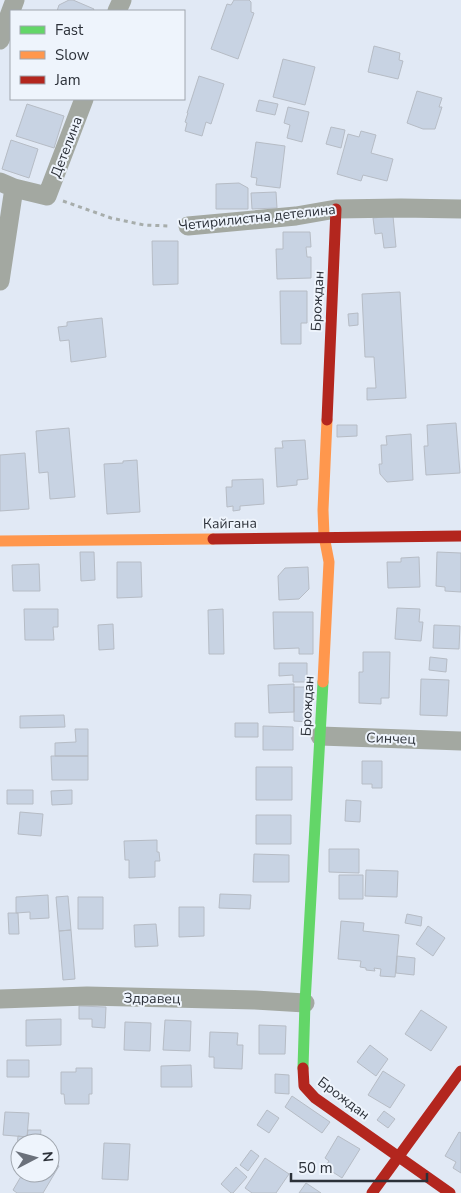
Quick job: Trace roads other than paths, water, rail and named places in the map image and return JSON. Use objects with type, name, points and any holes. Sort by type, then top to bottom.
[{"type":"street","points":[[0,40],[10,13]]},
{"type":"street","name":"Детелина","points":[[7,185],[47,196],[84,100]]},
{"type":"street","points":[[0,281],[7,185]]},
{"type":"street","name":"Четирилистна детелина","points":[[188,226],[296,216],[336,209],[461,209]]},
{"type":"street","name":"Брождан","points":[[336,209],[323,510],[324,536],[329,562],[302,1072],[304,1086],[315,1098],[398,1157]]},
{"type":"street","name":"Кайгана","points":[[0,541],[461,536]]},
{"type":"street","name":"Синчец","points":[[320,736],[461,741]]},
{"type":"street","name":"Здравец","points":[[0,999],[87,996],[305,1003]]},
{"type":"street","points":[[372,1193],[461,1071]]},
{"type":"street","points":[[398,1157],[450,1193]]}]
